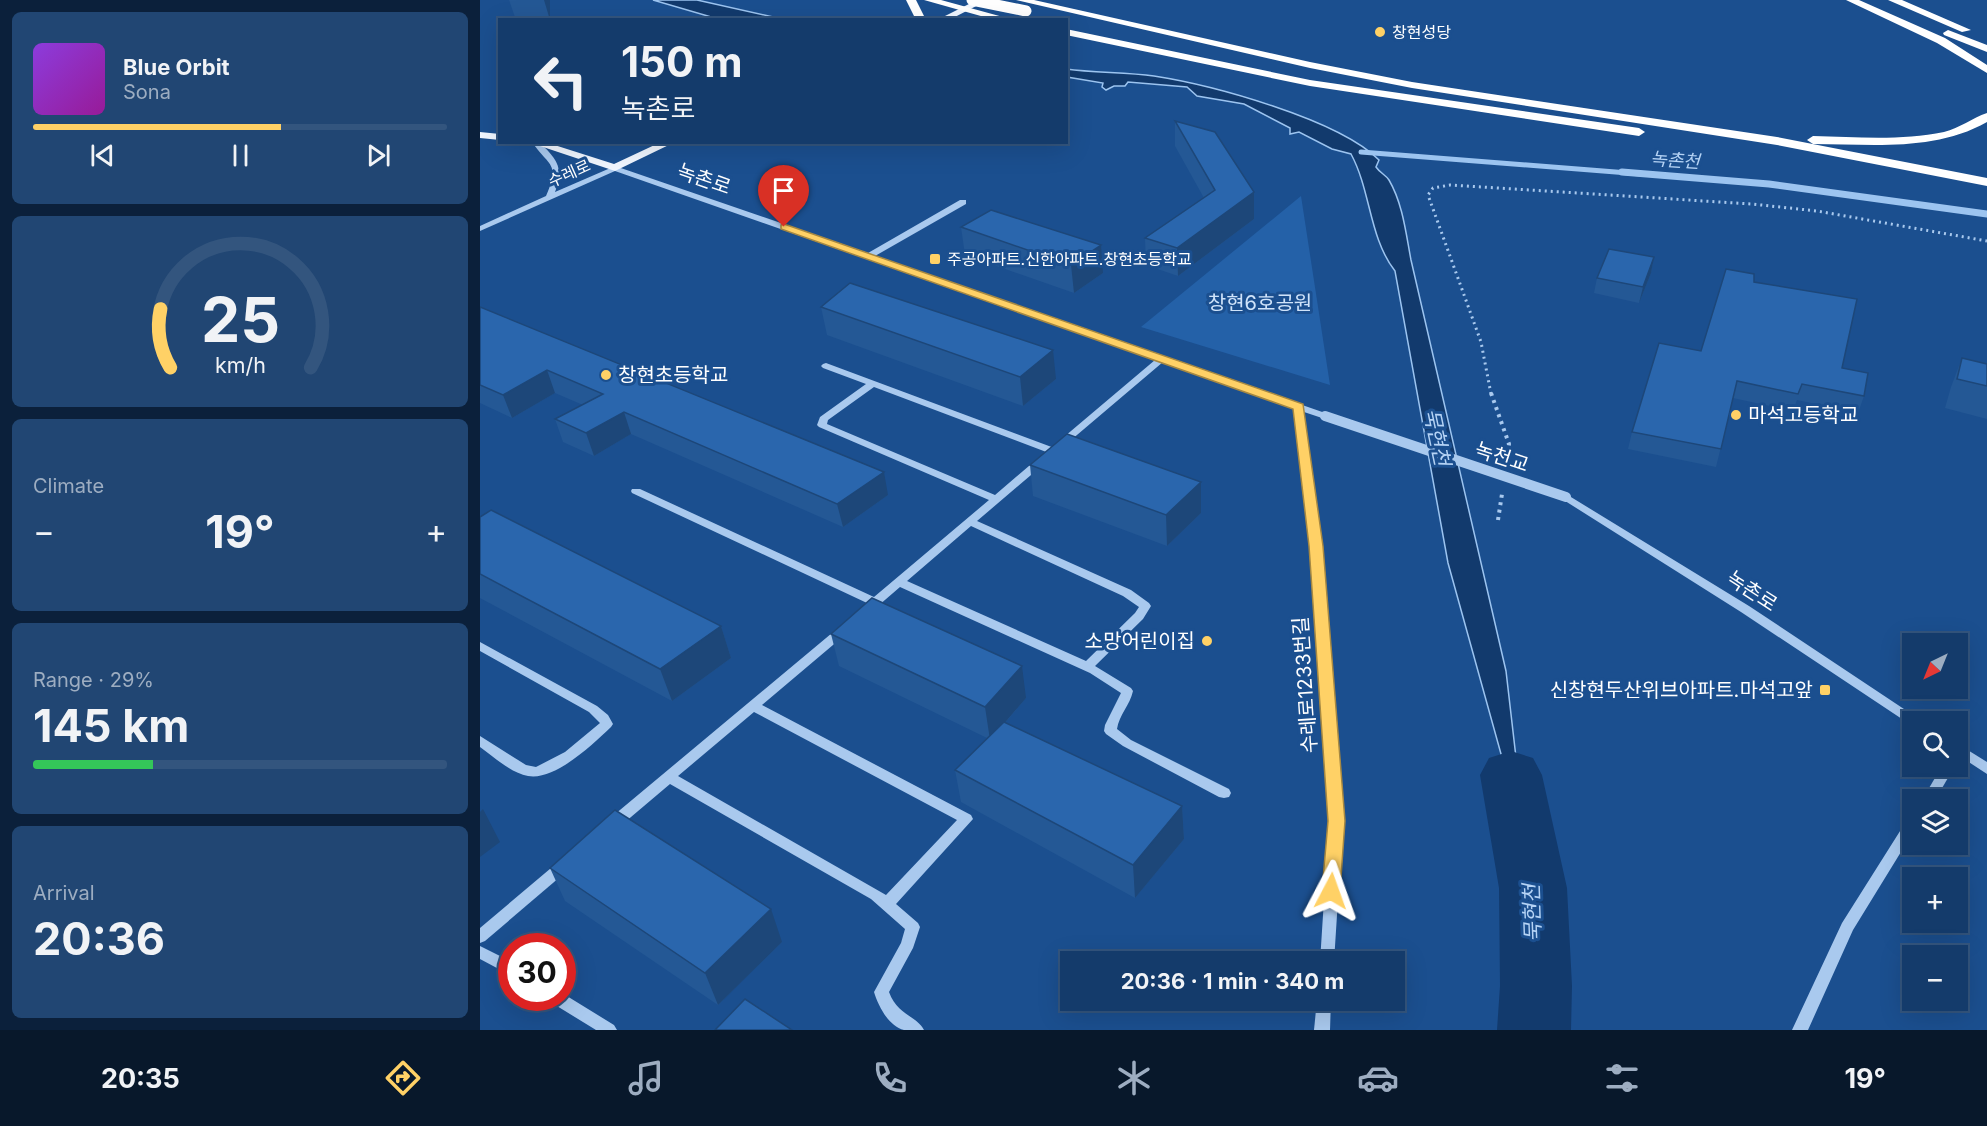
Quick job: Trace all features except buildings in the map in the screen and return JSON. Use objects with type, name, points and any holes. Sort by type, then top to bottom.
[{"type":"highway","points":[[911,0],[920,18]]},
{"type":"highway","points":[[929,0],[1026,11],[1056,18]]},
{"type":"highway","points":[[1021,0],[1310,65],[1412,85],[1777,141],[1987,182]]},
{"type":"highway","points":[[1072,0],[1308,54],[1412,85]]},
{"type":"highway","points":[[1851,0],[1970,56],[1987,70]]},
{"type":"highway","points":[[1865,0],[1987,49]]},
{"type":"highway","points":[[1893,0],[1987,38]]},
{"type":"highway","points":[[970,4],[1004,18]]},
{"type":"highway","points":[[1068,21],[1362,84],[1586,125]]},
{"type":"highway","points":[[1068,32],[1310,82],[1586,125],[1766,149],[1879,168],[1987,191]]},
{"type":"highway","points":[[1777,141],[1870,141],[1926,137],[1962,130],[1987,117]]},
{"type":"main road","points":[[945,18],[970,4],[984,0]]},
{"type":"main road","points":[[480,135],[498,137]]},
{"type":"main road","points":[[537,144],[615,168]]},
{"type":"main road","name":"수레로","points":[[615,168],[666,144]]},
{"type":"street","points":[[535,144],[549,155],[558,172],[557,183],[549,198]]},
{"type":"street","name":"수레로","points":[[480,230],[615,168]]},
{"type":"street","name":"녹촌로","points":[[615,168],[1324,416]]},
{"type":"street","points":[[869,256],[963,202]]},
{"type":"street","points":[[606,831],[1161,359]]},
{"type":"street","points":[[826,366],[1053,452]]},
{"type":"street","points":[[873,384],[823,419],[822,425],[997,499]]},
{"type":"street","name":"수레로1233번길","points":[[1299,407],[1316,546],[1336,821],[1328,951]]},
{"type":"street","name":"녹천교","points":[[1324,416],[1566,497]]},
{"type":"street","points":[[636,491],[875,602]]},
{"type":"street","name":"녹촌로","points":[[1566,497],[1745,609],[1902,713]]},
{"type":"street","points":[[970,522],[1127,593],[1145,606],[1139,616],[1087,667]]},
{"type":"street","points":[[899,582],[1087,667],[1127,691],[1125,701],[1111,722],[1110,731],[1127,743],[1224,793]]},
{"type":"street","points":[[480,646],[593,709],[604,718],[607,724],[590,739],[540,772],[530,771],[480,741]]},
{"type":"street","points":[[754,706],[966,819],[887,904]]},
{"type":"street","points":[[1968,757],[1987,769]]},
{"type":"street","points":[[669,777],[876,895],[913,927],[908,944],[881,992],[885,1005],[895,1017],[915,1030]]},
{"type":"street","points":[[1800,1030],[1847,927],[1902,840]]},
{"type":"street","points":[[480,937],[570,861]]},
{"type":"street","points":[[480,952],[498,962]]},
{"type":"street","points":[[576,1010],[609,1030]]},
{"type":"street","points":[[1322,1030],[1323,1011]]},
{"type":"path","points":[[1506,466],[1509,444],[1493,402],[1481,342],[1428,195],[1433,188],[1450,185],[1752,204],[1817,211],[1987,241]]},
{"type":"path","points":[[1498,520],[1503,488]]},
{"type":"green space","name":"창현6호공원","points":[[1301,196],[1330,385],[1141,327]]},
{"type":"water","points":[[653,0],[697,0],[778,18],[715,18]]},
{"type":"water","points":[[1068,69],[1154,76],[1240,96],[1273,106],[1335,131],[1360,145],[1379,160],[1376,167],[1389,180],[1394,189],[1403,219],[1506,671],[1526,844],[1448,563],[1395,271],[1380,244],[1363,183],[1351,154],[1332,149],[1299,132],[1290,134],[1290,128],[1244,104],[1197,96],[1187,87],[1128,82],[1125,86],[1114,86],[1106,90],[1102,87],[1103,83],[1068,77]]},
{"type":"waterway","name":"녹촌천","points":[[1361,152],[1641,174]]},
{"type":"waterway","name":"녹촌천","points":[[1622,172],[1769,184],[1987,214]]},
{"type":"waterway","name":"묵현천","points":[[1511,775],[1533,888],[1536,986],[1534,1030]]},
{"type":"place","name":"창현성당","points":[[1380,32]]},
{"type":"place","name":"주공아파트.신한아파트.창현초등학교","points":[[935,259]]},
{"type":"place","name":"창현초등학교","points":[[606,375]]},
{"type":"place","name":"마석고등학교","points":[[1736,415]]},
{"type":"place","name":"소망어린이집","points":[[1207,641]]},
{"type":"place","name":"신창현두산위브아파트.마석고앞","points":[[1825,690]]},
{"type":"route","points":[[784,227],[1299,407],[1316,546],[1336,821],[1331,891]]}]
